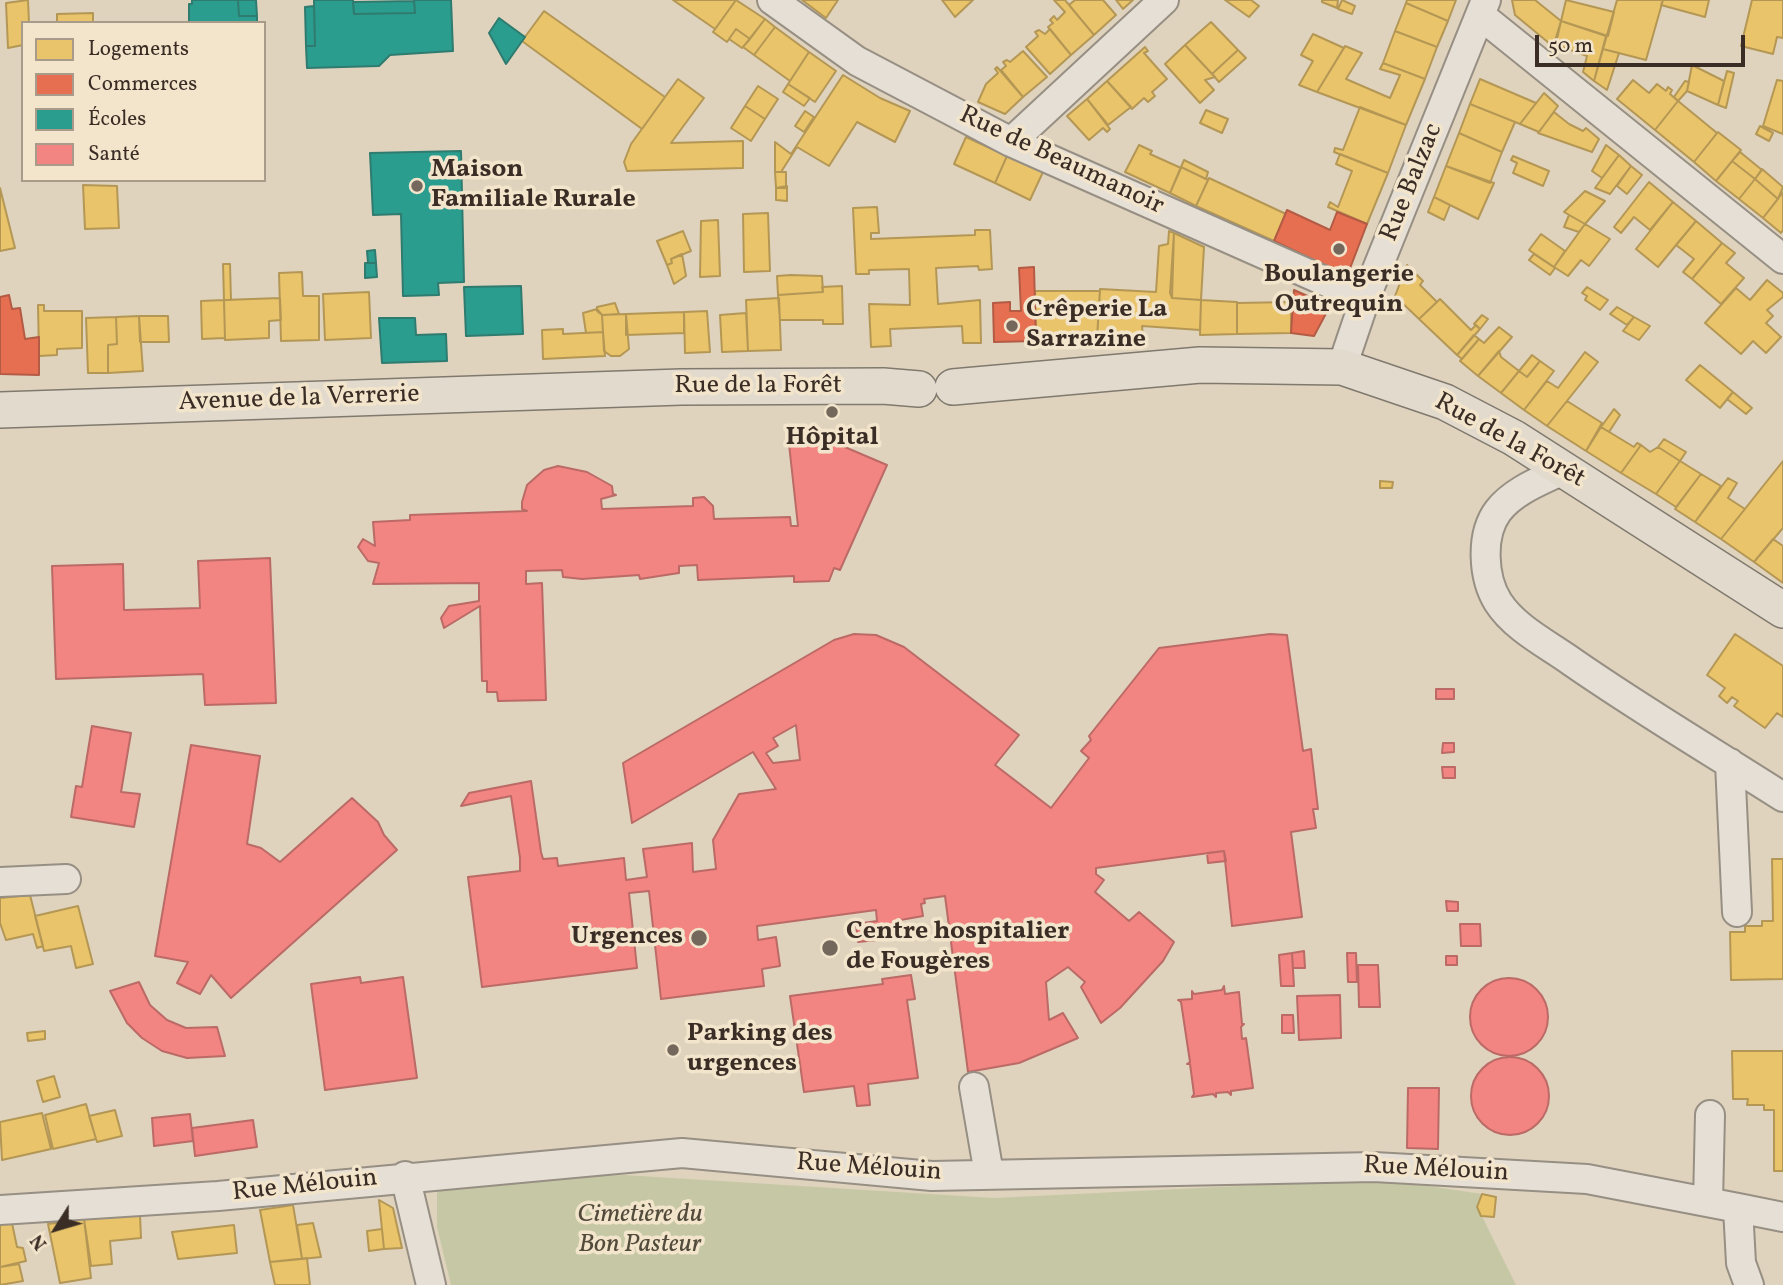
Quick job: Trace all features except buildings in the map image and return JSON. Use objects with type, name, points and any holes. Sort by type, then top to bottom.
[{"type":"main road","name":"Rue de la Forêt","points":[[597,389],[869,386],[936,388],[1200,365],[1342,367],[1445,402],[1565,469],[1783,610]]},
{"type":"main road","name":"Avenue de la Verrerie","points":[[0,410],[597,389]]},
{"type":"street","name":"Rue de Beaumanoir","points":[[772,0],[857,61],[1011,142],[1365,299]]},
{"type":"street","points":[[1011,142],[1164,0]]},
{"type":"street","points":[[1483,8],[1783,259]]},
{"type":"street","name":"Rue Balzac","points":[[1342,367],[1365,299],[1483,8]]},
{"type":"street","points":[[1565,469],[1523,490],[1498,511],[1488,535],[1485,560],[1497,601],[1516,622],[1648,715],[1783,797]]},
{"type":"street","points":[[1730,764],[1737,912]]},
{"type":"street","points":[[0,882],[66,879]]},
{"type":"street","points":[[974,1087],[989,1174]]},
{"type":"street","points":[[1708,1202],[1710,1115]]},
{"type":"street","name":"Rue Mélouin","points":[[0,1210],[218,1195],[682,1153],[932,1176],[1374,1167],[1587,1178],[1783,1217]]},
{"type":"street","points":[[405,1176],[431,1285]]},
{"type":"street","points":[[1738,1208],[1741,1263],[1749,1285]]},
{"type":"green space","name":"Cimetière du Bon Pasteur","points":[[624,1175],[994,1198],[1381,1179],[1482,1194],[1477,1206],[1516,1285],[451,1285],[437,1227],[437,1183]]},
{"type":"place","name":"Maison Familiale Rurale","points":[[417,186]]},
{"type":"place","name":"Boulangerie Outrequin","points":[[1339,249]]},
{"type":"place","name":"Crêperie La Sarrazine","points":[[1012,326]]},
{"type":"place","name":"Hôpital","points":[[832,412]]},
{"type":"place","name":"Urgences","points":[[699,938]]},
{"type":"place","name":"Centre hospitalier de Fougères","points":[[830,948]]},
{"type":"place","name":"Parking des urgences","points":[[673,1050]]}]
